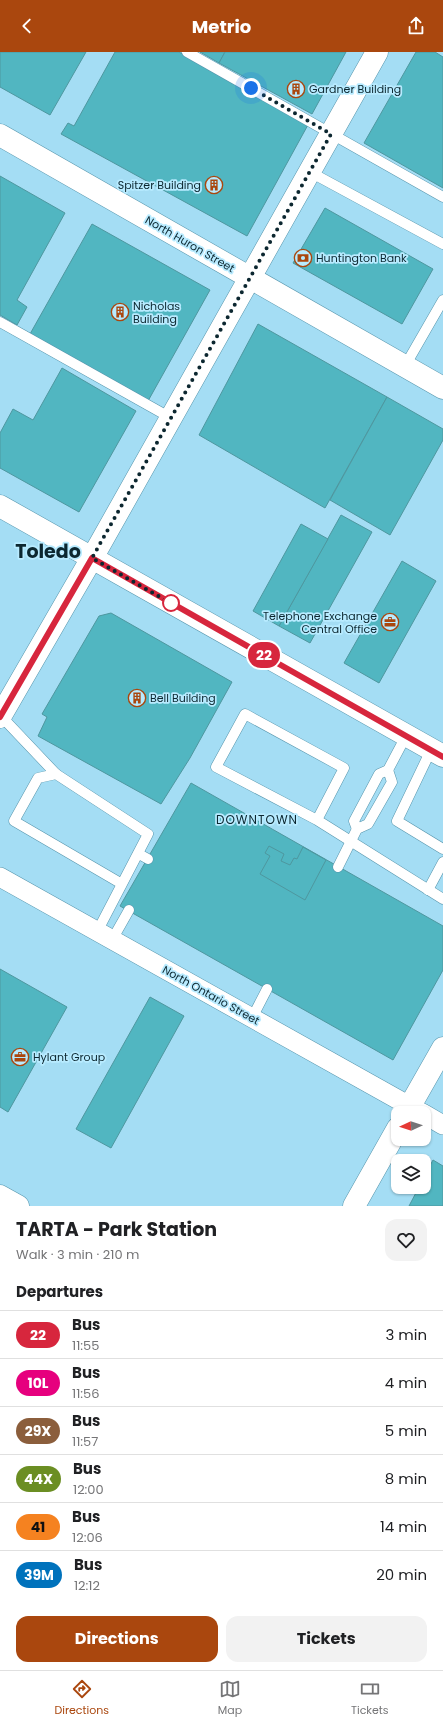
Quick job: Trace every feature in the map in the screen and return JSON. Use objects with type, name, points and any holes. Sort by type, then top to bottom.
[{"type":"street","points":[[0,716],[92,558],[377,52]]},
{"type":"street","name":"North Huron Street","points":[[0,136],[443,388]]},
{"type":"street","points":[[0,506],[437,753]]},
{"type":"street","name":"North Ontario Street","points":[[0,878],[252,1018],[406,1106]]},
{"type":"street","points":[[419,1106],[443,1048]]},
{"type":"street","name":"North Ontario Street","points":[[431,1119],[443,1125]]},
{"type":"street","points":[[354,1206],[391,1140]]},
{"type":"street","points":[[0,1196],[18,1206]]},
{"type":"lane","points":[[187,52],[443,197]]},
{"type":"lane","points":[[310,172],[443,244]]},
{"type":"lane","points":[[405,366],[443,300]]},
{"type":"lane","points":[[0,322],[171,418]]},
{"type":"lane","points":[[317,820],[344,768],[244,714],[216,767],[317,820],[443,899]]},
{"type":"lane","points":[[0,716],[56,774],[148,834],[143,856],[122,884],[105,936]]},
{"type":"lane","points":[[357,829],[354,821],[357,814],[379,774],[388,770],[406,736]]},
{"type":"lane","points":[[437,753],[397,821],[443,849]]},
{"type":"lane","points":[[338,866],[357,829],[368,824],[392,782],[388,770]]},
{"type":"lane","points":[[56,774],[38,778],[14,821],[122,884]]},
{"type":"lane","points":[[428,890],[443,862]]},
{"type":"lane","points":[[105,936],[128,910]]},
{"type":"lane","points":[[252,1018],[267,988]]},
{"type":"shaded area","points":[[0,52],[443,52],[443,1206],[0,1206]]},
{"type":"building","points":[[0,52],[86,52],[50,115],[0,87]]},
{"type":"building","name":"Spitzer Building","points":[[115,52],[179,52],[309,123],[247,236],[61,134],[68,123],[74,126]]},
{"type":"building","points":[[200,52],[225,52],[219,63]]},
{"type":"building","name":"Gardner Building","points":[[225,52],[346,52],[312,114],[219,63]]},
{"type":"building","points":[[416,52],[435,52],[443,57],[443,188],[364,143]]},
{"type":"building","points":[[0,176],[65,213],[17,300],[27,307],[17,325],[0,315]]},
{"type":"building","points":[[325,208],[433,269],[402,324],[293,263]]},
{"type":"building","name":"Nicholas Building","points":[[92,224],[210,290],[148,401],[30,334]]},
{"type":"building","points":[[258,324],[387,397],[325,508],[199,435]]},
{"type":"building","points":[[62,368],[136,411],[79,512],[0,468],[0,433],[13,409],[33,420]]},
{"type":"building","points":[[387,397],[443,429],[443,440],[390,535],[330,500]]},
{"type":"building","points":[[341,515],[372,532],[310,643],[279,626]]},
{"type":"building","points":[[301,524],[328,539],[279,626],[253,611]]},
{"type":"building","name":"Telephone Exchange Central Office","points":[[402,561],[436,581],[379,683],[344,663]]},
{"type":"building","name":"Bell Building","points":[[111,613],[232,682],[190,758],[161,804],[38,736],[47,717],[42,714],[99,616]]},
{"type":"building","points":[[191,783],[443,926],[443,970],[393,1060],[120,906]]},
{"type":"building","points":[[269,846],[284,854],[281,861],[290,865],[294,858],[297,859],[303,847],[326,860],[305,900],[260,874],[270,856],[265,853]]},
{"type":"building","name":"Hylant Group","points":[[0,969],[67,1007],[8,1112],[0,1107]]},
{"type":"building","points":[[150,997],[184,1016],[111,1148],[76,1129]]},
{"type":"building","points":[[433,1160],[443,1166],[443,1206],[409,1206],[415,1194],[431,1194],[431,1164]]},
{"type":"bus line","name":"22","points":[[0,717],[92,558],[443,757]]},
{"type":"place","name":"Gardner Building","points":[[296,89]]},
{"type":"place","name":"Spitzer Building","points":[[214,185]]},
{"type":"place","name":"Huntington Bank","points":[[303,258]]},
{"type":"place","name":"Nicholas Building","points":[[120,312]]},
{"type":"place","name":"Telephone Exchange Central Office","points":[[390,622]]},
{"type":"place","name":"Bell Building","points":[[137,698]]},
{"type":"place","name":"Hylant Group","points":[[20,1057]]},
{"type":"district","name":"Toledo","points":[[48,551]]},
{"type":"district","name":"DOWNTOWN","points":[[257,820]]},
{"type":"route","points":[[171,603],[174,605],[92,558],[331,134],[251,88]]}]
